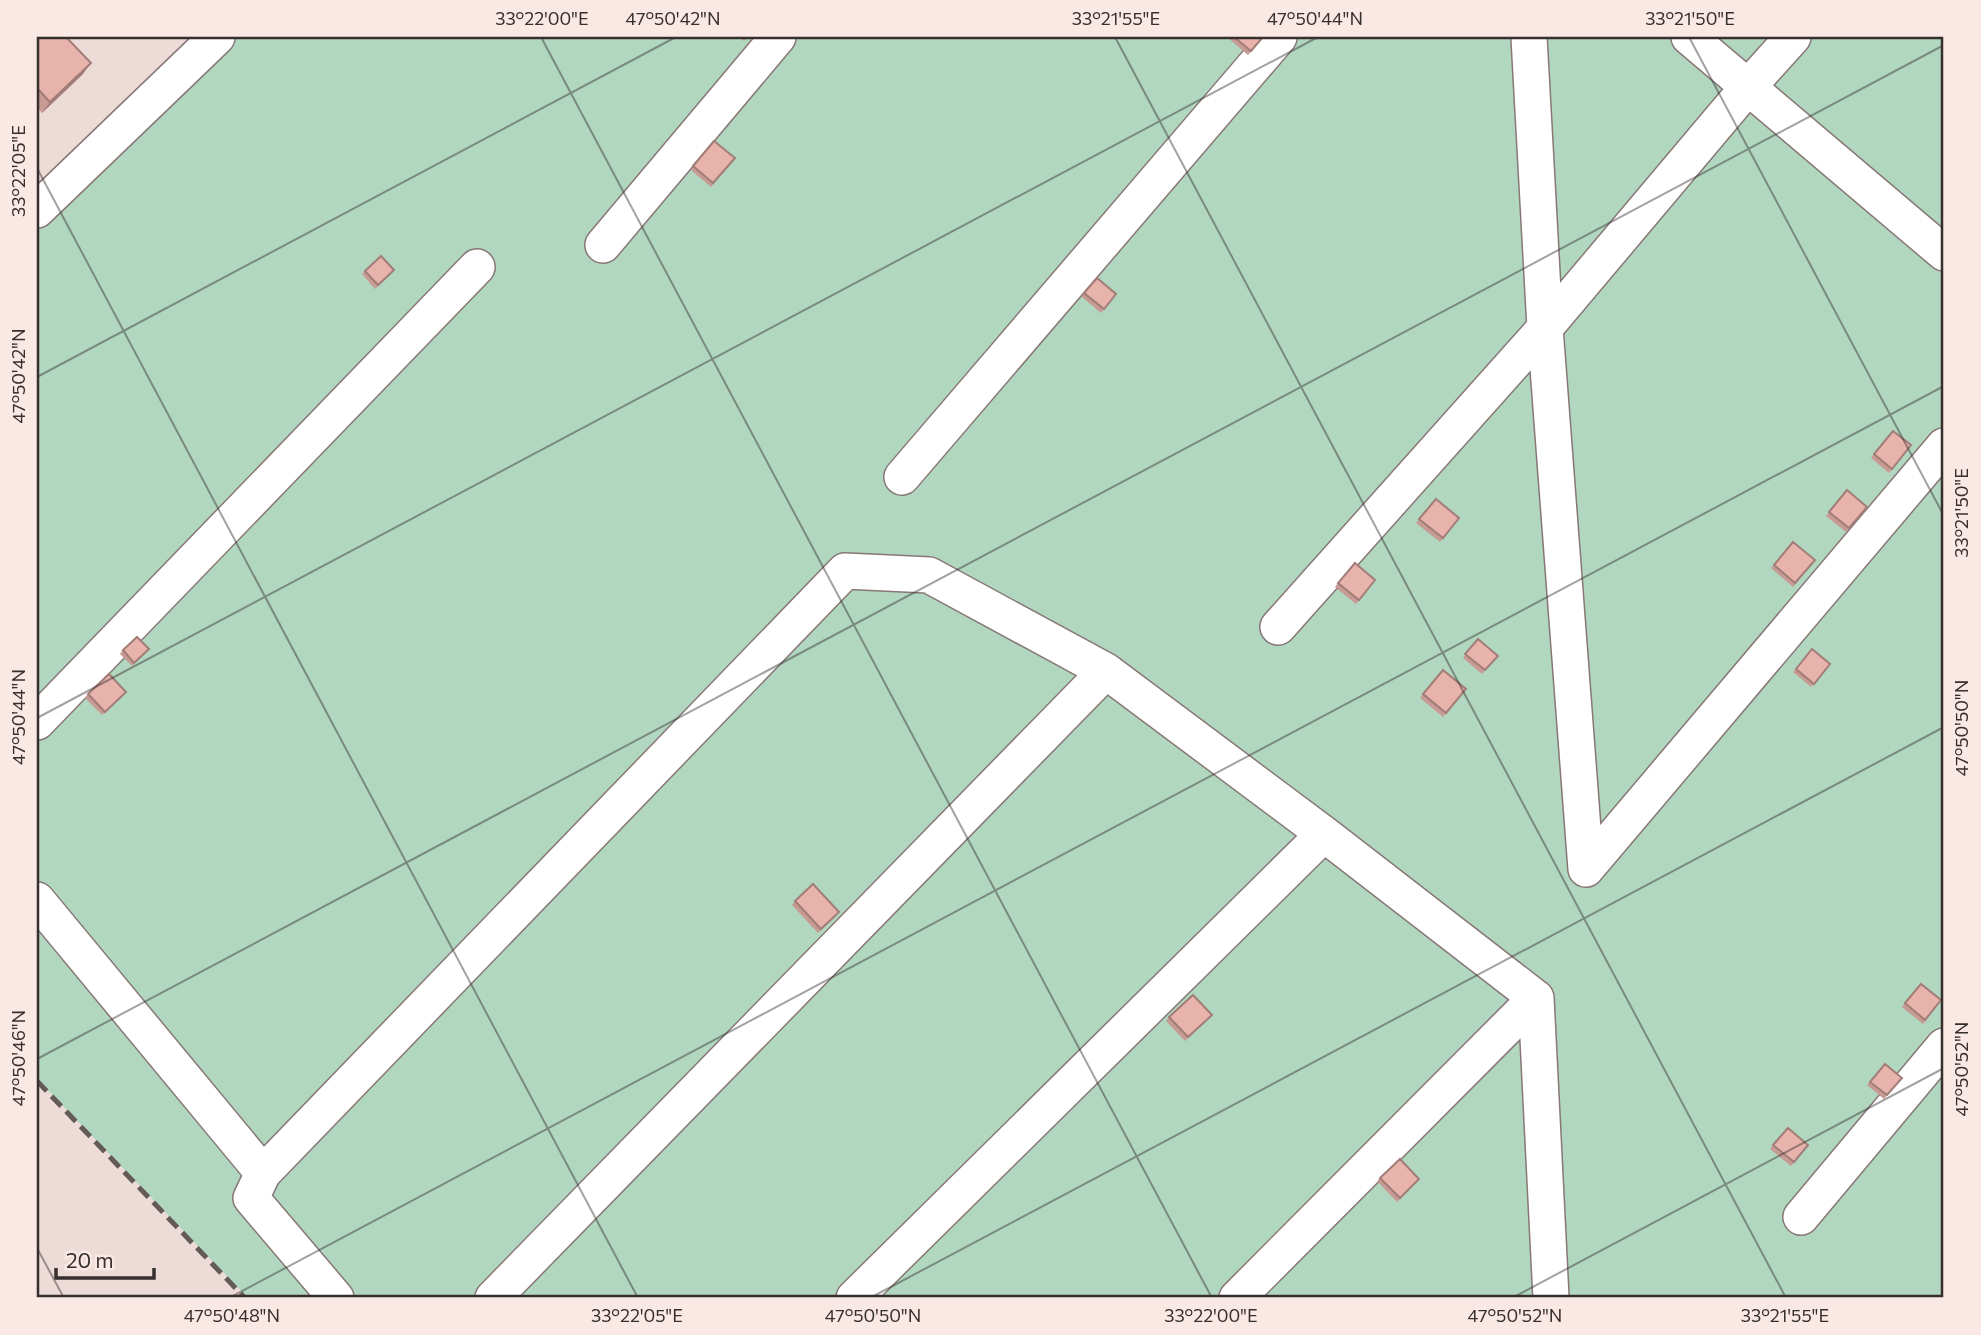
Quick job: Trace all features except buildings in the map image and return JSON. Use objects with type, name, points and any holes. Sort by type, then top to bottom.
[{"type":"lane","points":[[37,210],[217,37]]},
{"type":"lane","points":[[603,244],[778,37]]},
{"type":"lane","points":[[902,477],[1279,37]]},
{"type":"lane","points":[[1529,37],[1545,328],[1586,869],[1944,446]]},
{"type":"lane","points":[[1689,37],[1944,253]]},
{"type":"lane","points":[[1278,627],[1545,328],[1793,37]]},
{"type":"lane","points":[[37,722],[477,267]]},
{"type":"lane","points":[[336,1298],[251,1198],[263,1173],[845,571],[929,575],[1106,671],[1324,834],[1535,998],[1551,1298]]},
{"type":"lane","points":[[493,1298],[1106,671]]},
{"type":"lane","points":[[854,1298],[1324,834]]},
{"type":"lane","points":[[37,900],[263,1173]]},
{"type":"lane","points":[[1237,1298],[1535,998]]},
{"type":"lane","points":[[1801,1217],[1944,1046]]},
{"type":"green space","points":[[191,37],[1944,37],[1944,1298],[248,1298],[37,1079],[37,191]]},
{"type":"railway","points":[[37,1081],[245,1298]]}]
